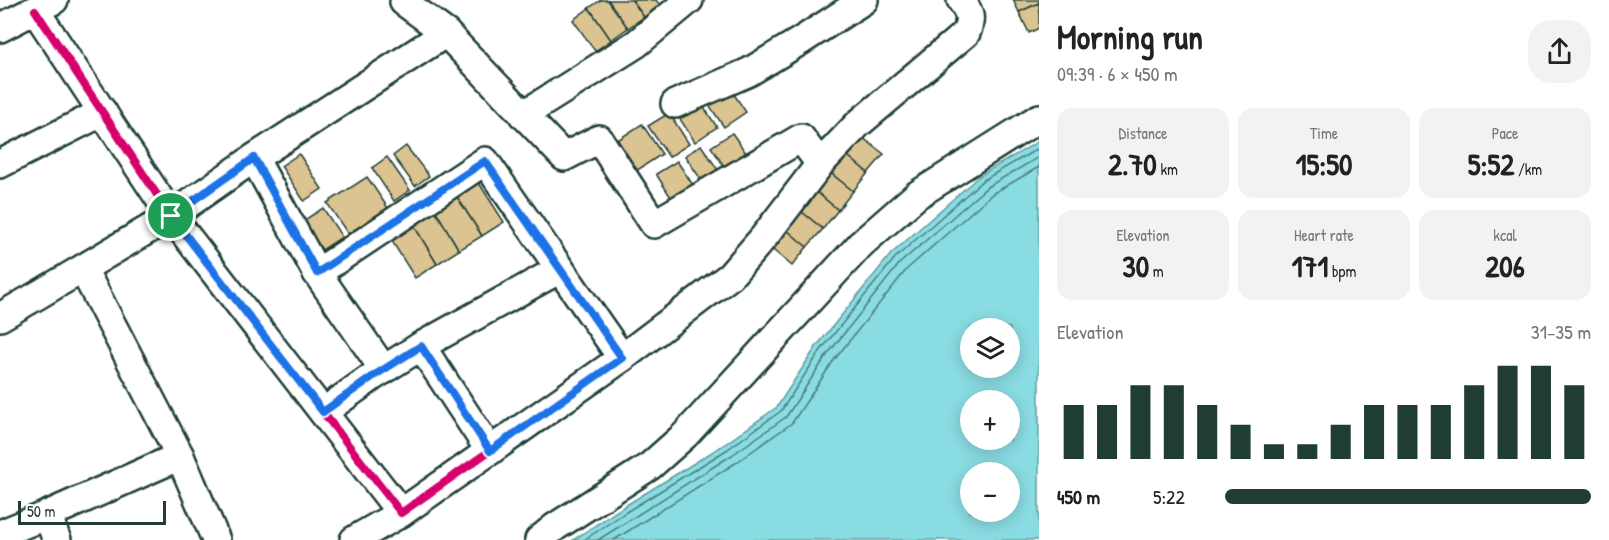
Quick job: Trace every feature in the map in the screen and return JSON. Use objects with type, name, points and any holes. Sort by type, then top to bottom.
[{"type":"street","points":[[523,115],[636,44],[688,0]]},
{"type":"street","points":[[675,104],[749,72],[864,0]]},
{"type":"street","points":[[354,540],[401,513],[490,451],[622,358],[730,276],[764,237],[820,164],[858,124],[966,33],[971,21],[968,10],[961,0]]},
{"type":"street","points":[[403,1],[446,33],[564,157],[599,139],[654,224],[801,138],[820,164]]},
{"type":"street","points":[[0,27],[44,5],[103,112],[171,216],[401,513]]},
{"type":"street","points":[[0,317],[171,216],[254,158],[446,33]]},
{"type":"street","points":[[0,164],[103,112]]},
{"type":"street","points":[[539,540],[555,527],[650,466],[685,435],[861,244],[917,195],[1039,118]]},
{"type":"street","points":[[254,158],[317,273],[384,370]]},
{"type":"street","points":[[317,273],[485,161],[622,358]]},
{"type":"street","points":[[83,269],[180,456],[216,540]]},
{"type":"street","points":[[323,412],[421,346],[560,269]]},
{"type":"street","points":[[421,346],[490,451]]},
{"type":"street","points":[[0,534],[180,456]]},
{"type":"street","points":[[47,515],[57,540]]},
{"type":"water","points":[[1039,141],[1039,540],[573,540],[725,444],[777,407],[816,347],[891,254],[979,176]]},
{"type":"building","points":[[601,0],[608,0],[628,28],[611,40],[589,8]]},
{"type":"building","points":[[608,0],[632,0],[644,17],[628,28]]},
{"type":"building","points":[[632,0],[656,0],[660,5],[644,17]]},
{"type":"building","points":[[1013,0],[1039,0],[1039,3],[1019,12]]},
{"type":"building","points":[[1039,3],[1039,28],[1029,33],[1019,12]]},
{"type":"building","points":[[589,8],[611,40],[595,51],[573,20]]},
{"type":"building","points":[[727,84],[746,112],[724,127],[705,99]]},
{"type":"building","points":[[698,98],[717,127],[695,142],[676,113]]},
{"type":"building","points":[[669,113],[689,144],[669,157],[648,126]]},
{"type":"building","points":[[642,124],[662,154],[630,175],[610,145]]},
{"type":"building","points":[[732,133],[749,157],[728,172],[711,147]]},
{"type":"building","points":[[858,134],[884,154],[868,173],[843,152]]},
{"type":"building","points":[[701,145],[718,170],[702,181],[685,156]]},
{"type":"building","points":[[406,146],[429,176],[415,186],[393,156]]},
{"type":"building","points":[[843,152],[868,173],[853,191],[828,171]]},
{"type":"building","points":[[299,154],[322,189],[304,201],[281,166]]},
{"type":"building","points":[[387,157],[410,190],[394,201],[372,168]]},
{"type":"building","points":[[677,161],[693,185],[672,199],[656,174]]},
{"type":"building","points":[[828,171],[853,191],[838,210],[813,189]]},
{"type":"building","points":[[367,177],[388,208],[348,234],[327,203]]},
{"type":"building","points":[[479,183],[504,222],[482,236],[457,197]]},
{"type":"building","points":[[813,189],[838,210],[823,229],[797,208]]},
{"type":"building","points":[[457,197],[482,236],[459,250],[435,210]]},
{"type":"building","points":[[323,208],[342,237],[322,250],[303,221]]},
{"type":"building","points":[[797,208],[823,229],[807,247],[782,226]]},
{"type":"building","points":[[435,210],[459,250],[437,264],[413,224]]},
{"type":"building","points":[[413,224],[437,264],[415,278],[390,238]]},
{"type":"building","points":[[782,226],[807,247],[792,266],[767,245]]},
{"type":"cycle path","points":[[35,10],[171,216],[401,513],[622,358],[485,161],[317,273],[254,158]]},
{"type":"route","points":[[254,158],[317,273],[485,161],[622,358],[490,451],[421,346],[323,412],[171,216],[254,158]]}]
